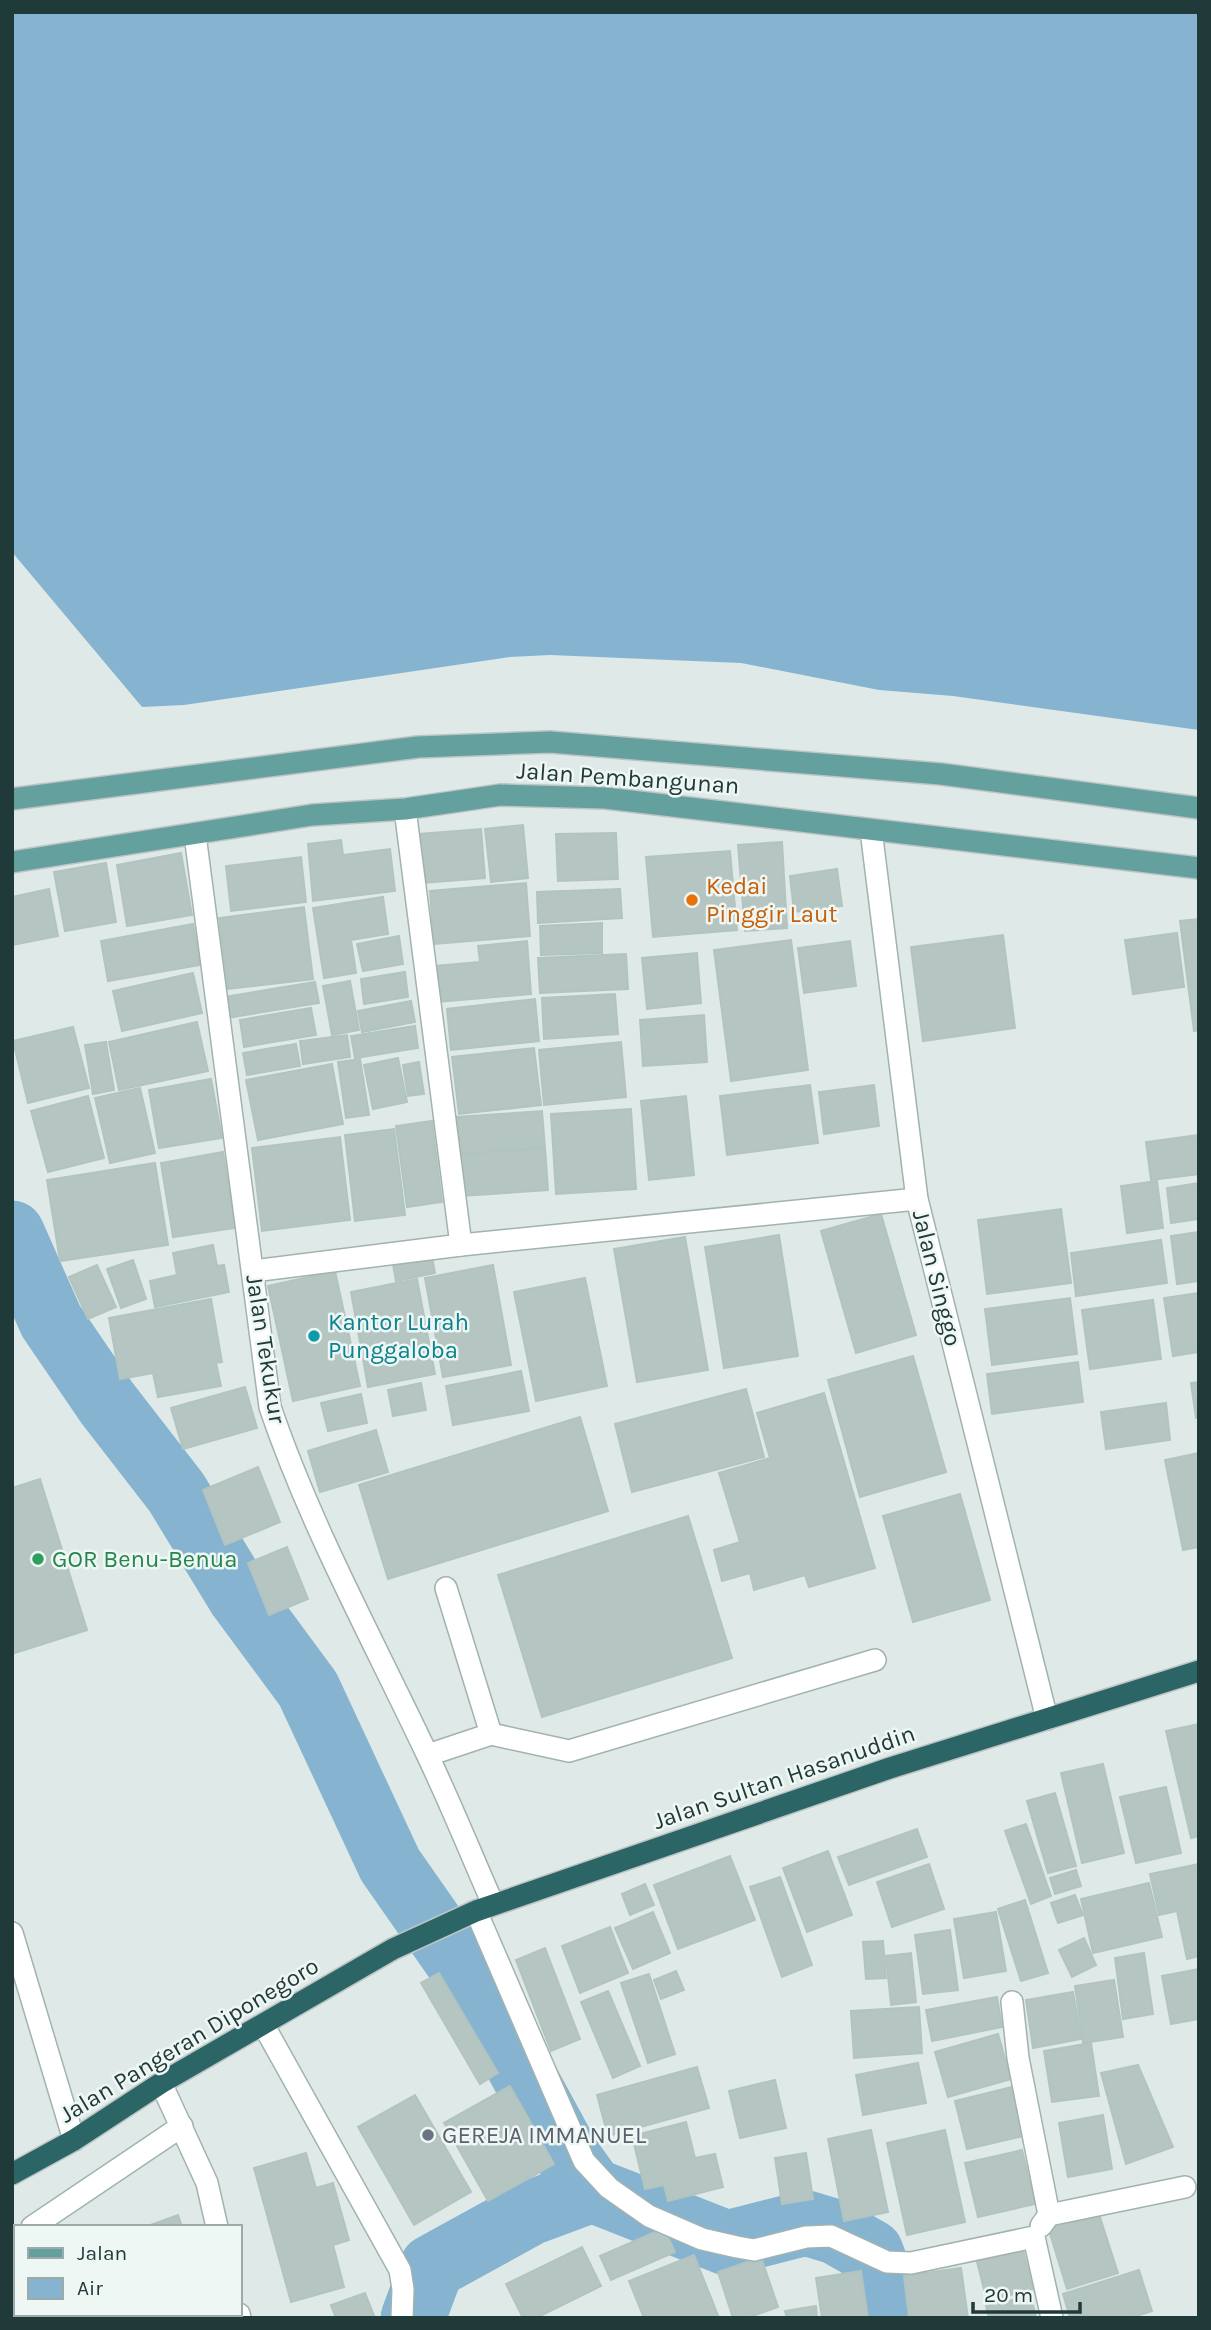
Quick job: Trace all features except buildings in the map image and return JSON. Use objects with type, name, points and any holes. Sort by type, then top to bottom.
[{"type":"highway","name":"Jalan Sultan Hasanuddin","points":[[393,1949],[476,1911],[890,1768],[1199,1671]]},
{"type":"highway","name":"Jalan Pangeran Diponegoro","points":[[12,2174],[75,2140],[160,2083],[264,2026],[393,1949]]},
{"type":"main road","name":"Jalan Pembangunan","points":[[12,799],[418,747],[550,742],[941,774],[1199,808]]},
{"type":"main road","name":"Jalan Pembangunan","points":[[12,862],[312,816],[405,809],[500,795],[605,798],[1199,868]]},
{"type":"street","points":[[405,809],[461,1244]]},
{"type":"street","name":"Jalan Singgo","points":[[871,830],[917,1199],[1047,1719]]},
{"type":"street","name":"Jalan Tekukur","points":[[195,835],[270,1407],[289,1463],[323,1541],[428,1755],[476,1911],[584,2161],[609,2188],[649,2216],[702,2239],[754,2250],[824,2235],[887,2262],[911,2263],[1034,2237]]},
{"type":"street","points":[[253,1272],[461,1244],[917,1199]]},
{"type":"street","points":[[446,1588],[491,1734]]},
{"type":"street","points":[[428,1755],[491,1734],[569,1751],[875,1660]]},
{"type":"street","points":[[12,1933],[75,2140]]},
{"type":"street","points":[[1012,2002],[1018,2058],[1049,2215]]},
{"type":"street","points":[[264,2026],[400,2270],[403,2289],[402,2318]]},
{"type":"street","points":[[160,2083],[207,2183],[218,2225]]},
{"type":"street","points":[[35,2225],[182,2126]]},
{"type":"street","points":[[1052,2318],[1034,2237],[1049,2215],[1185,2187]]},
{"type":"water","points":[[12,12],[1199,12],[1199,730],[953,696],[879,690],[741,663],[550,655],[510,657],[184,705],[142,707],[12,552]]},
{"type":"waterway","points":[[12,1233],[51,1321],[107,1403],[176,1492],[240,1597],[308,1689],[390,1865],[476,1988],[567,2155],[592,2190],[727,2243],[806,2223],[836,2232],[871,2252],[888,2297],[892,2318]]},
{"type":"waterway","points":[[413,2318],[432,2267],[530,2213],[592,2190]]},
{"type":"place","name":"Kedai Pinggir Laut","points":[[692,900]]},
{"type":"place","name":"Kantor Lurah Punggaloba","points":[[314,1336]]},
{"type":"place","name":"GOR Benu-Benua","points":[[38,1559]]},
{"type":"place","name":"GEREJA IMMANUEL","points":[[428,2135]]}]
